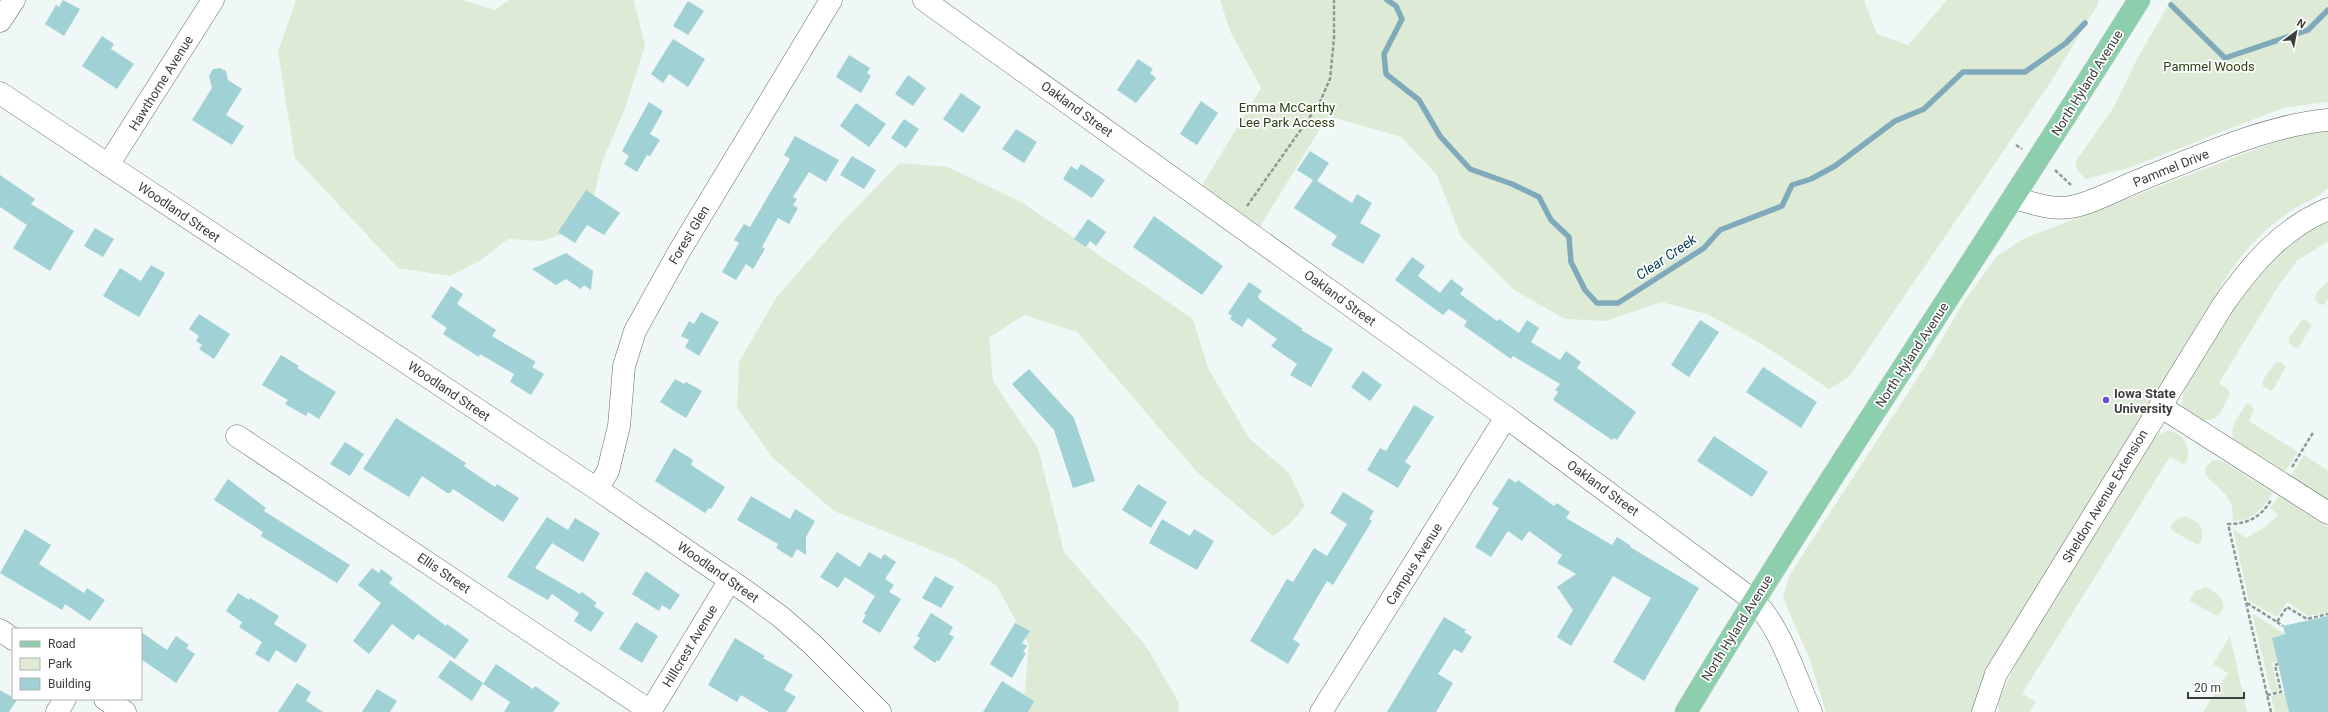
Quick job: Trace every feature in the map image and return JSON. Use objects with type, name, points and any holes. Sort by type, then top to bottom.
[{"type":"main road","name":"North Hyland Avenue","points":[[1686,712],[1754,600],[2014,198],[2139,0]]},
{"type":"street","points":[[0,21],[14,0]]},
{"type":"street","name":"Hawthorne Avenue","points":[[108,165],[213,0]]},
{"type":"street","name":"Forest Glen","points":[[597,489],[608,471],[619,426],[624,366],[635,331],[680,250],[831,0]]},
{"type":"street","name":"Oakland Street","points":[[924,0],[1506,416],[1754,600],[1764,610],[1773,625],[1811,712]]},
{"type":"street","name":"Woodland Street","points":[[0,93],[597,489],[730,580],[781,617],[813,645],[880,712]]},
{"type":"street","name":"Pammel Drive","points":[[2014,198],[2041,205],[2071,207],[2198,157],[2252,138],[2292,125],[2328,120]]},
{"type":"street","name":"Sheldon Avenue Extension","points":[[1983,712],[1996,674],[2223,305],[2255,262],[2289,231],[2311,216],[2328,209]]},
{"type":"street","points":[[2160,406],[2328,513]]},
{"type":"street","name":"Campus Avenue","points":[[1321,712],[1506,416]]},
{"type":"street","name":"Ellis Street","points":[[237,436],[650,712]]},
{"type":"street","name":"Hillcrest Avenue","points":[[650,712],[730,580]]},
{"type":"street","points":[[0,630],[12,638]]},
{"type":"street","points":[[57,712],[64,700]]},
{"type":"street","points":[[106,700],[124,712]]},
{"type":"path","points":[[1244,209],[1319,104],[1330,79],[1334,38],[1334,0]]},
{"type":"path","points":[[2016,145],[2021,148]]},
{"type":"path","points":[[2300,453],[2314,431]]},
{"type":"path","points":[[2271,712],[2228,524],[2246,523],[2255,519],[2268,506],[2275,494]]},
{"type":"path","points":[[2247,603],[2284,626]]},
{"type":"path","points":[[2277,622],[2288,607],[2307,619],[2328,614]]},
{"type":"path","points":[[2267,695],[2281,692],[2275,665],[2278,664]]},
{"type":"green space","points":[[296,0],[461,0],[495,10],[509,0],[634,0],[645,46],[624,111],[602,162],[587,226],[542,241],[508,239],[481,260],[450,276],[398,268],[295,158],[278,52]]},
{"type":"green space","name":"Emma McCarthy Lee Park Access","points":[[1220,0],[1864,0],[1877,34],[1908,45],[1947,0],[2099,0],[2097,6],[2052,80],[1849,377],[1829,389],[1760,343],[1707,314],[1661,302],[1606,321],[1565,319],[1514,290],[1461,237],[1437,175],[1401,137],[1328,116],[1259,228],[1201,187],[1261,88],[1230,31]]},
{"type":"green space","name":"Pammel Woods","points":[[2171,0],[2328,0],[2328,102],[2283,108],[2128,168],[2086,179],[2078,172],[2075,162],[2114,107],[2137,59]]},
{"type":"green space","points":[[2328,130],[2328,188],[2319,195],[2289,212],[2271,226],[2247,249],[2227,276],[2053,562],[1980,691],[1972,712],[1826,712],[1810,660],[1783,598],[1790,574],[1930,359],[1963,303],[1997,256],[2025,238],[2280,140]]},
{"type":"green space","points":[[900,163],[948,167],[1023,203],[1193,319],[1208,368],[1249,438],[1289,473],[1305,506],[1290,524],[1273,536],[1196,471],[1077,332],[1024,315],[989,338],[993,381],[1038,448],[1064,552],[1146,646],[1179,703],[1178,712],[1018,712],[1024,700],[1029,645],[997,586],[956,560],[834,511],[772,457],[737,408],[739,362],[776,298],[842,222]]},
{"type":"green space","points":[[2328,217],[2328,241],[2297,261],[2279,285],[2219,383],[2228,389],[2230,394],[2220,414],[2214,419],[2203,420],[2197,419],[2187,413],[2182,404],[2187,383],[2236,301],[2279,248]]},
{"type":"green space","points":[[2328,281],[2328,299],[2324,305],[2319,304],[2315,300],[2316,293]]},
{"type":"green space","points":[[2302,320],[2306,320],[2312,325],[2298,349],[2289,344],[2289,338]]},
{"type":"green space","points":[[2276,362],[2280,362],[2286,367],[2272,391],[2263,386],[2263,380]]},
{"type":"green space","points":[[2250,403],[2254,410],[2249,421],[2298,452],[2283,475],[2235,443],[2232,432],[2234,423],[2246,405]]},
{"type":"green space","points":[[2167,431],[2178,434],[2185,442],[2188,452],[2186,463],[2183,464],[2170,457],[2022,694],[2036,702],[2030,712],[1999,712],[1998,701],[2017,661],[2149,442],[2154,436]]},
{"type":"green space","points":[[2304,455],[2328,471],[2328,503],[2289,478]]},
{"type":"green space","points":[[2213,460],[2221,460],[2273,493],[2261,509],[2246,519],[2233,521],[2232,506],[2226,495],[2205,475],[2206,467]]},
{"type":"green space","points":[[2279,496],[2328,527],[2328,612],[2308,616],[2287,602],[2277,617],[2249,601],[2233,529],[2246,538],[2265,527],[2278,515],[2270,508]]},
{"type":"green space","points":[[2185,516],[2199,523],[2202,532],[2202,540],[2198,545],[2171,530],[2173,522]]},
{"type":"green space","points":[[2205,587],[2218,595],[2223,603],[2221,612],[2217,616],[2190,601],[2194,592]]},
{"type":"green space","points":[[2252,613],[2285,634],[2272,638],[2277,661],[2272,663],[2278,691],[2271,692]]},
{"type":"green space","points":[[2230,636],[2247,712],[2203,712],[2228,673],[2213,664]]},
{"type":"green space","points":[[2285,693],[2290,712],[2275,712],[2271,696]]},
{"type":"building","points":[[63,0],[80,9],[64,36],[45,24],[56,5],[59,7]]},
{"type":"building","points":[[688,1],[704,11],[688,35],[673,26]]},
{"type":"building","points":[[102,36],[114,44],[111,49],[134,64],[117,89],[82,66]]},
{"type":"building","points":[[673,39],[705,59],[688,87],[669,74],[663,83],[651,74]]},
{"type":"building","points":[[849,55],[870,68],[867,73],[871,76],[861,93],[836,77]]},
{"type":"building","points":[[1138,59],[1153,69],[1150,73],[1156,78],[1136,103],[1117,90]]},
{"type":"building","points":[[220,68],[226,71],[228,80],[242,89],[226,115],[244,126],[232,145],[192,120],[212,88],[209,76],[213,69]]},
{"type":"building","points":[[908,75],[926,88],[913,106],[895,94]]},
{"type":"building","points":[[961,93],[981,107],[963,133],[943,119]]},
{"type":"building","points":[[1201,101],[1218,113],[1197,145],[1180,134]]},
{"type":"building","points":[[649,102],[663,111],[650,134],[660,140],[650,156],[647,155],[637,172],[624,164],[629,156],[622,151]]},
{"type":"building","points":[[856,103],[886,124],[869,147],[840,126]]},
{"type":"building","points":[[904,119],[919,129],[906,148],[891,138]]},
{"type":"building","points":[[1016,129],[1037,142],[1024,163],[1002,149]]},
{"type":"building","points":[[795,136],[839,160],[826,182],[809,172],[793,197],[797,199],[793,205],[798,208],[789,224],[778,218],[762,247],[765,249],[753,269],[746,264],[736,280],[722,272],[739,243],[734,240],[744,224],[750,227],[790,159],[784,155]]},
{"type":"building","points":[[1310,151],[1329,163],[1317,181],[1352,203],[1357,194],[1372,203],[1360,223],[1381,235],[1363,264],[1331,245],[1337,236],[1294,208],[1313,180],[1297,170]]},
{"type":"building","points":[[852,156],[876,170],[864,189],[840,175]]},
{"type":"building","points":[[1081,164],[1105,180],[1092,198],[1063,179],[1071,166],[1077,170]]},
{"type":"building","points":[[0,175],[35,199],[31,204],[74,231],[50,271],[13,248],[27,225],[0,207]]},
{"type":"building","points":[[586,190],[620,213],[604,235],[587,225],[575,243],[558,232]]},
{"type":"building","points":[[1154,216],[1223,266],[1202,295],[1133,247]]},
{"type":"building","points":[[1088,219],[1106,232],[1096,246],[1090,241],[1086,247],[1074,239]]},
{"type":"building","points":[[95,228],[114,239],[103,257],[84,246]]},
{"type":"building","points":[[566,253],[593,271],[591,290],[584,285],[581,289],[566,279],[556,285],[532,269]]},
{"type":"building","points":[[1412,257],[1425,266],[1418,276],[1440,293],[1451,279],[1464,289],[1460,294],[1497,321],[1499,319],[1519,333],[1527,320],[1539,328],[1531,342],[1560,360],[1566,351],[1581,362],[1577,368],[1636,412],[1617,440],[1614,438],[1612,440],[1553,400],[1558,392],[1555,390],[1560,384],[1513,356],[1511,359],[1464,326],[1467,321],[1449,309],[1443,315],[1395,280]]},
{"type":"building","points":[[151,265],[165,273],[139,317],[103,296],[120,268],[141,281]]},
{"type":"building","points":[[1249,282],[1262,291],[1258,296],[1260,300],[1303,329],[1301,330],[1333,349],[1311,387],[1290,375],[1297,364],[1271,346],[1277,339],[1248,318],[1242,327],[1230,319],[1232,316],[1228,313]]},
{"type":"building","points":[[451,286],[463,294],[457,304],[496,330],[492,336],[536,362],[532,367],[544,374],[531,395],[510,382],[514,374],[480,354],[479,357],[443,334],[447,328],[431,317]]},
{"type":"building","points":[[701,312],[719,322],[699,356],[685,347],[689,340],[681,336],[689,321],[694,324]]},
{"type":"building","points":[[199,314],[230,334],[214,359],[199,349],[202,345],[196,341],[199,336],[189,329]]},
{"type":"building","points":[[1700,320],[1719,332],[1689,377],[1671,365]]},
{"type":"building","points":[[281,355],[299,366],[297,368],[336,392],[319,419],[308,412],[306,416],[285,404],[288,400],[262,385]]},
{"type":"building","points":[[1763,367],[1817,402],[1801,428],[1746,392]]},
{"type":"building","points":[[1029,369],[1074,418],[1095,481],[1073,488],[1054,430],[1012,384]]},
{"type":"building","points":[[1363,371],[1382,385],[1370,401],[1351,387]]},
{"type":"building","points":[[675,379],[684,384],[686,382],[702,391],[686,418],[660,402]]},
{"type":"building","points":[[1414,405],[1434,417],[1405,462],[1411,466],[1398,488],[1367,470],[1380,448],[1386,451]]},
{"type":"building","points":[[396,418],[466,463],[464,466],[495,487],[497,484],[519,498],[503,522],[453,489],[450,493],[447,493],[422,476],[409,497],[363,469]]},
{"type":"building","points":[[1714,436],[1768,472],[1752,497],[1697,461]]},
{"type":"building","points":[[345,442],[364,454],[350,476],[330,464]]},
{"type":"building","points":[[674,448],[693,460],[691,465],[725,487],[711,509],[709,508],[705,513],[655,481]]},
{"type":"building","points":[[1509,478],[1516,483],[1518,480],[1554,506],[1557,503],[1570,512],[1566,518],[1612,545],[1617,537],[1631,546],[1630,547],[1699,588],[1644,681],[1613,662],[1651,598],[1613,576],[1571,646],[1557,637],[1573,610],[1557,587],[1576,574],[1557,563],[1562,555],[1529,531],[1522,541],[1508,531],[1491,557],[1475,547],[1499,508],[1492,504]]},
{"type":"building","points":[[228,479],[266,508],[264,511],[350,565],[337,583],[261,536],[263,532],[214,500]]},
{"type":"building","points":[[1138,484],[1167,502],[1151,528],[1122,510]]},
{"type":"building","points":[[1343,492],[1374,511],[1369,519],[1372,521],[1333,585],[1327,581],[1293,639],[1300,644],[1288,664],[1250,641],[1287,579],[1293,582],[1314,548],[1327,556],[1347,524],[1330,513]]},
{"type":"building","points":[[751,496],[790,519],[795,509],[815,521],[806,537],[806,555],[797,549],[792,558],[776,548],[778,544],[737,520]]},
{"type":"building","points":[[547,517],[568,530],[575,518],[600,533],[583,562],[552,543],[535,568],[580,594],[582,592],[597,603],[594,606],[604,613],[591,632],[574,621],[579,613],[552,594],[548,600],[507,577]]},
{"type":"building","points":[[1162,519],[1190,536],[1194,529],[1214,541],[1197,570],[1149,543]]},
{"type":"building","points":[[25,529],[51,545],[39,564],[84,593],[87,588],[105,600],[90,621],[65,604],[62,610],[0,573]]},
{"type":"building","points":[[837,552],[860,567],[869,552],[881,559],[884,554],[896,562],[885,579],[894,585],[889,592],[901,599],[880,633],[862,622],[866,615],[864,614],[875,596],[845,577],[838,588],[820,577]]},
{"type":"building","points":[[372,568],[379,573],[381,569],[393,578],[389,583],[446,626],[447,624],[469,640],[455,659],[418,634],[413,640],[392,624],[369,654],[353,641],[381,603],[358,585]]},
{"type":"building","points":[[646,571],[680,595],[670,610],[662,605],[659,611],[632,594]]},
{"type":"building","points":[[935,576],[954,587],[941,608],[922,598]]},
{"type":"building","points":[[238,593],[249,600],[250,598],[279,616],[274,624],[307,645],[296,663],[276,650],[269,662],[255,654],[262,642],[239,627],[242,622],[226,611]]},
{"type":"building","points":[[931,613],[953,627],[949,634],[954,637],[939,661],[937,660],[935,663],[913,648],[920,638],[917,636]]},
{"type":"building","points":[[2328,616],[2328,712],[2289,712],[2272,638],[2285,634],[2283,626]]},
{"type":"building","points":[[1444,617],[1466,630],[1464,632],[1472,637],[1462,653],[1454,649],[1438,674],[1453,683],[1436,712],[1387,712]]},
{"type":"building","points":[[636,622],[658,636],[642,663],[619,649]]},
{"type":"building","points":[[1015,623],[1030,631],[1022,643],[1027,646],[1023,652],[1026,653],[1012,678],[990,664]]},
{"type":"building","points":[[142,633],[167,650],[176,636],[189,645],[186,648],[195,654],[176,683],[142,660]]},
{"type":"building","points":[[735,638],[765,656],[763,658],[793,675],[784,690],[796,697],[786,712],[769,712],[741,695],[737,702],[708,685]]},
{"type":"building","points":[[450,660],[483,683],[472,701],[438,677]]},
{"type":"building","points":[[496,664],[533,689],[535,686],[560,703],[553,712],[504,712],[510,702],[483,684]]},
{"type":"building","points":[[1002,681],[1034,701],[1028,712],[983,712]]},
{"type":"building","points":[[297,683],[311,692],[306,701],[323,712],[278,712]]},
{"type":"building","points":[[377,689],[397,701],[390,712],[362,712]]},
{"type":"building","points":[[0,690],[12,697],[12,700],[17,700],[9,712],[0,712]]},
{"type":"waterway","name":"Clear Creek","points":[[1387,0],[1396,6],[1402,19],[1384,54],[1386,74],[1419,100],[1440,136],[1470,169],[1512,184],[1539,197],[1551,220],[1569,237],[1571,262],[1585,290],[1597,303],[1618,303],[1704,248],[1720,230],[1782,206],[1792,185],[1811,179],[1835,166],[1895,121],[1924,109],[1963,72],[2025,72],[2066,43],[2085,23]]},
{"type":"waterway","name":"Clear Creek","points":[[2171,5],[2225,58],[2308,30],[2328,10]]},
{"type":"place","name":"Iowa State University","points":[[2106,400]]}]
